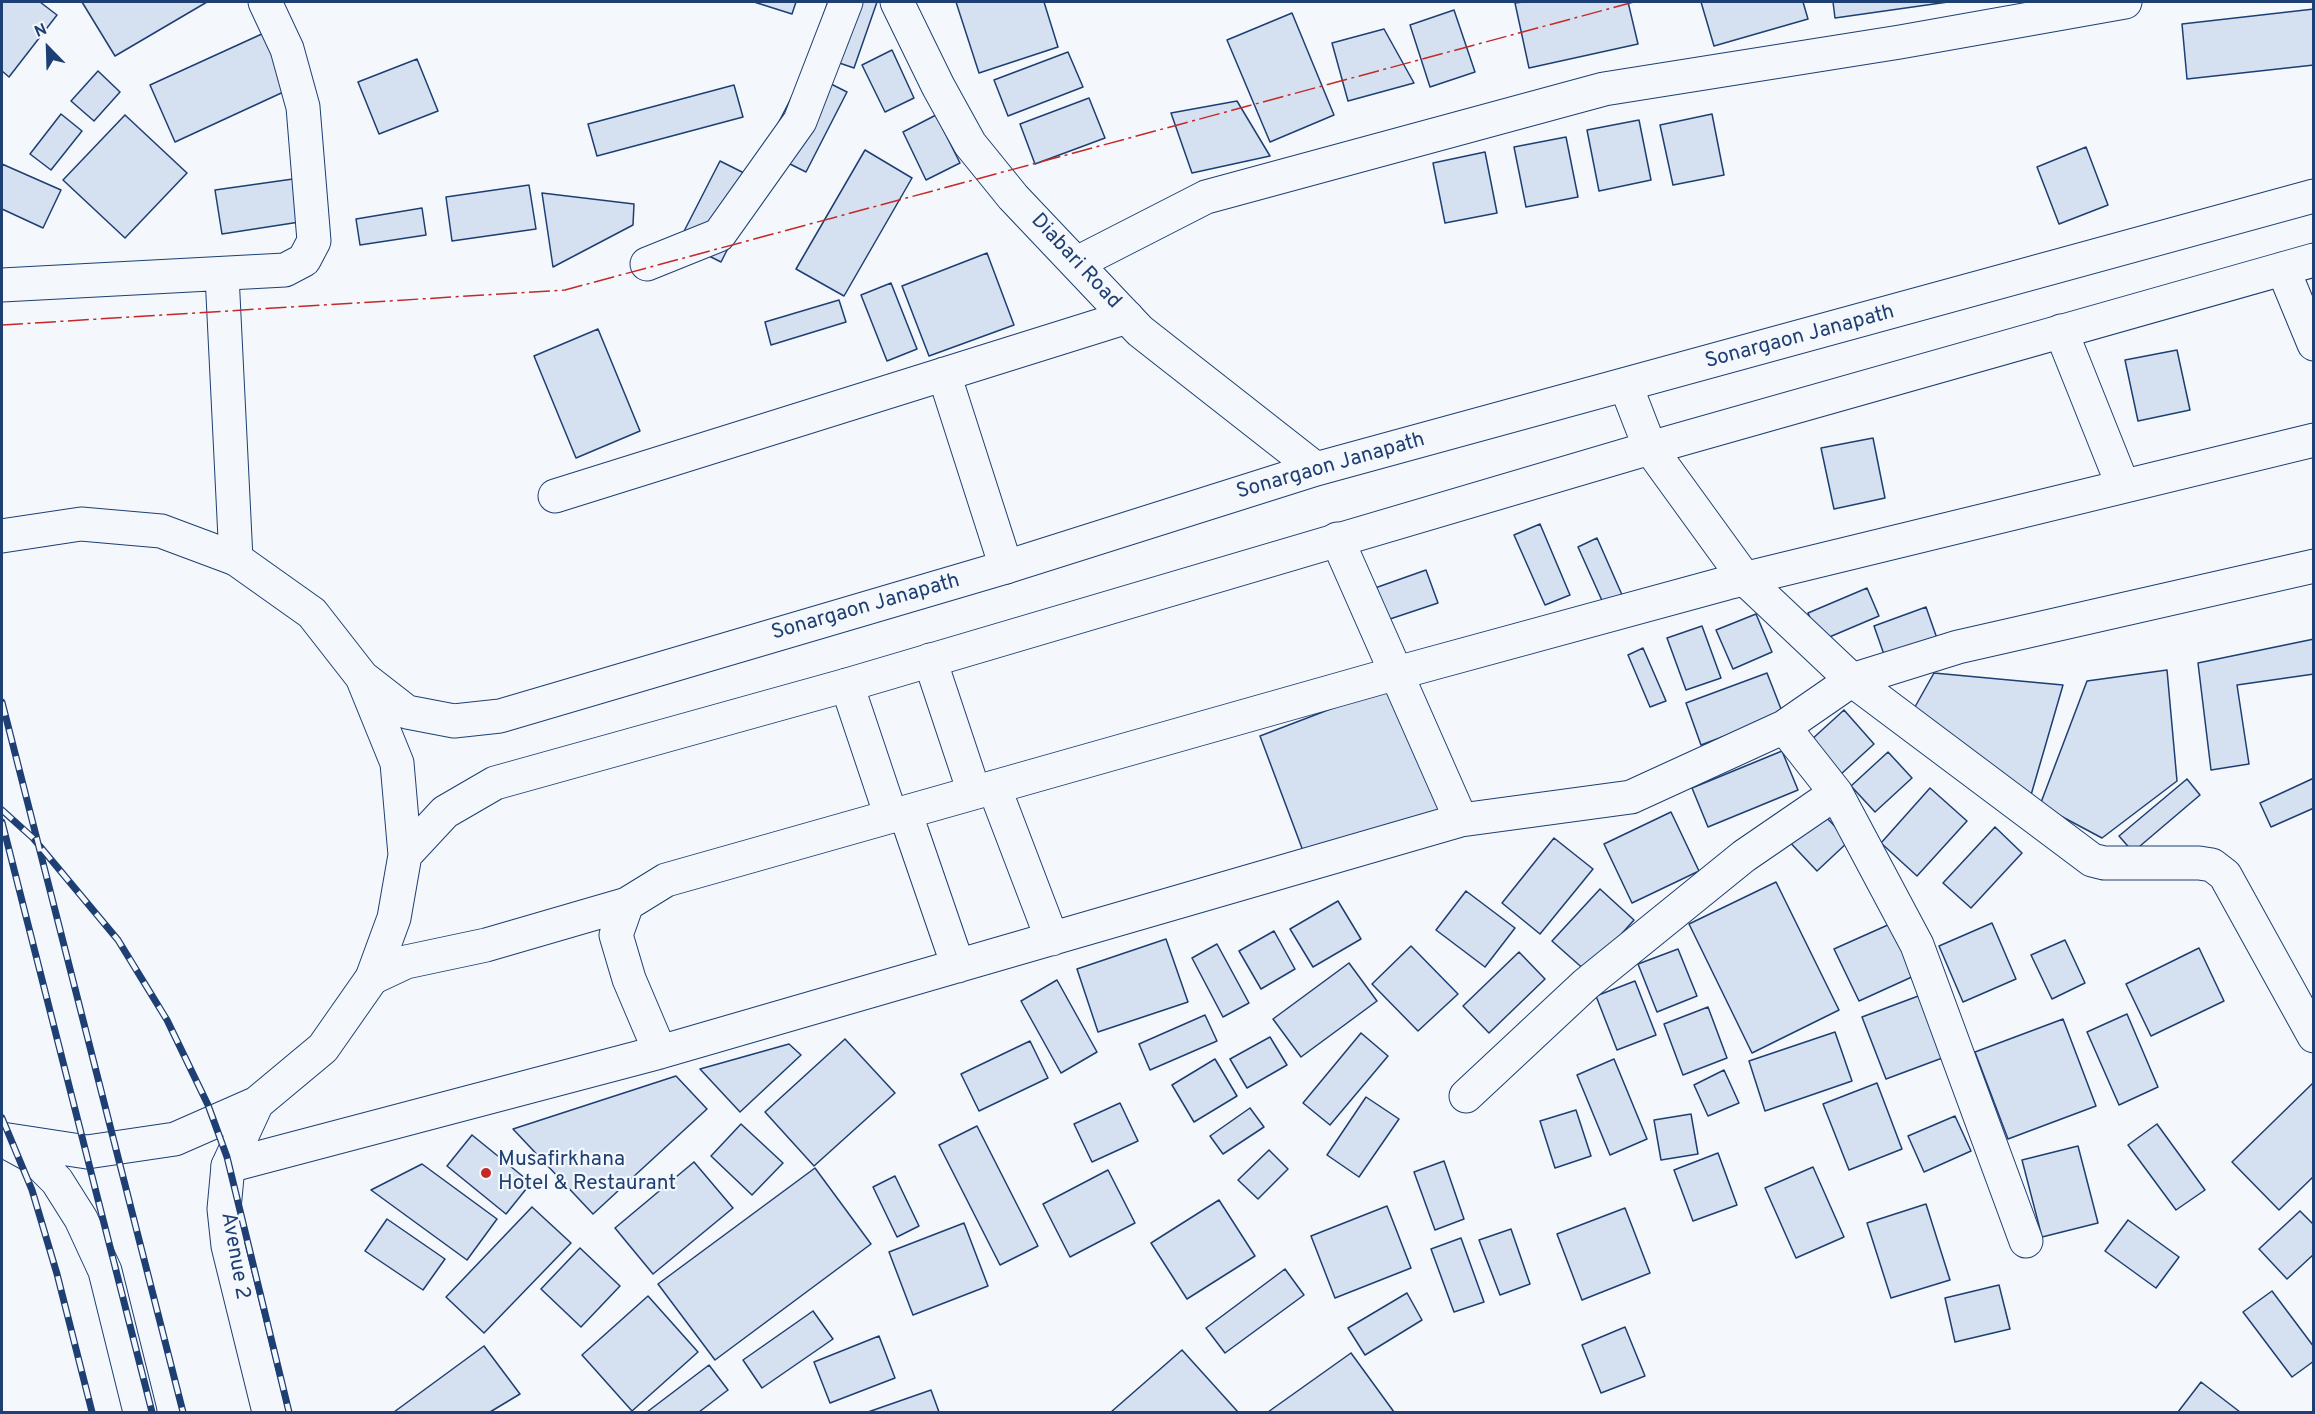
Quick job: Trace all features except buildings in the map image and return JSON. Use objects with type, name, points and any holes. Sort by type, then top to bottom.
[{"type":"street","points":[[2,285],[285,270],[304,261],[314,241],[303,107],[287,49],[265,2]]},
{"type":"street","points":[[647,264],[719,236],[800,120],[846,2]]},
{"type":"street","name":"Diabari Road","points":[[897,2],[938,86],[970,144],[1013,197],[1140,331],[1316,469]]},
{"type":"street","points":[[1077,263],[1206,197],[1604,88],[1900,42],[2126,2]]},
{"type":"street","name":"Sonargaon Janapath","points":[[2,536],[81,524],[161,531],[236,559],[312,613],[362,677],[407,712],[454,721],[500,716],[1006,567],[1316,469],[1626,386],[2313,196]]},
{"type":"street","points":[[405,855],[445,812],[495,783],[848,686],[1337,539],[2313,260]]},
{"type":"street","points":[[2283,269],[2313,344]]},
{"type":"street","points":[[222,275],[236,559]]},
{"type":"street","points":[[555,496],[1127,317]]},
{"type":"street","points":[[2061,331],[2123,486]]},
{"type":"street","points":[[944,374],[1006,567]]},
{"type":"street","points":[[1626,386],[1650,448],[1745,579],[1852,680],[2092,860],[2104,863],[2199,862],[2212,865],[2224,875],[2313,1036]]},
{"type":"street","points":[[372,978],[406,962],[486,945],[627,904],[666,880],[1397,673],[1745,579],[2313,440]]},
{"type":"street","points":[[1337,539],[1461,820]]},
{"type":"street","points":[[228,1166],[660,1052],[1461,820],[1631,797],[1784,727],[1852,680],[1958,647],[2313,566]]},
{"type":"street","points":[[930,660],[984,789],[1052,939]]},
{"type":"street","name":"Sonargaon Janapath","points":[[2,1139],[87,1152],[175,1139],[257,1103],[323,1048],[372,978],[394,918],[405,855],[396,763],[362,677]]},
{"type":"street","points":[[848,686],[958,966]]},
{"type":"street","points":[[1784,727],[1836,793],[1917,945],[2026,1241]]},
{"type":"street","points":[[1466,1096],[1586,984],[1744,856],[1836,793]]},
{"type":"street","points":[[627,904],[616,935],[628,979],[660,1052]]},
{"type":"street","name":"Avenue 2","points":[[257,1103],[228,1166],[224,1209],[228,1246],[269,1413]]},
{"type":"street","points":[[2,1139],[32,1156],[57,1181],[81,1219],[105,1271],[140,1413]]},
{"type":"railway","points":[[2,702],[183,1412]]},
{"type":"railway","points":[[2,810],[33,838],[118,940],[167,1020],[208,1105],[227,1157],[289,1412]]},
{"type":"railway","points":[[2,822],[152,1412]]},
{"type":"railway","points":[[2,1118],[32,1190],[57,1274],[92,1412]]},
{"type":"power","points":[[2,325],[565,290],[1634,2]]},
{"type":"place","name":"Musafirkhana Hotel & Restaurant","points":[[486,1173]]}]
